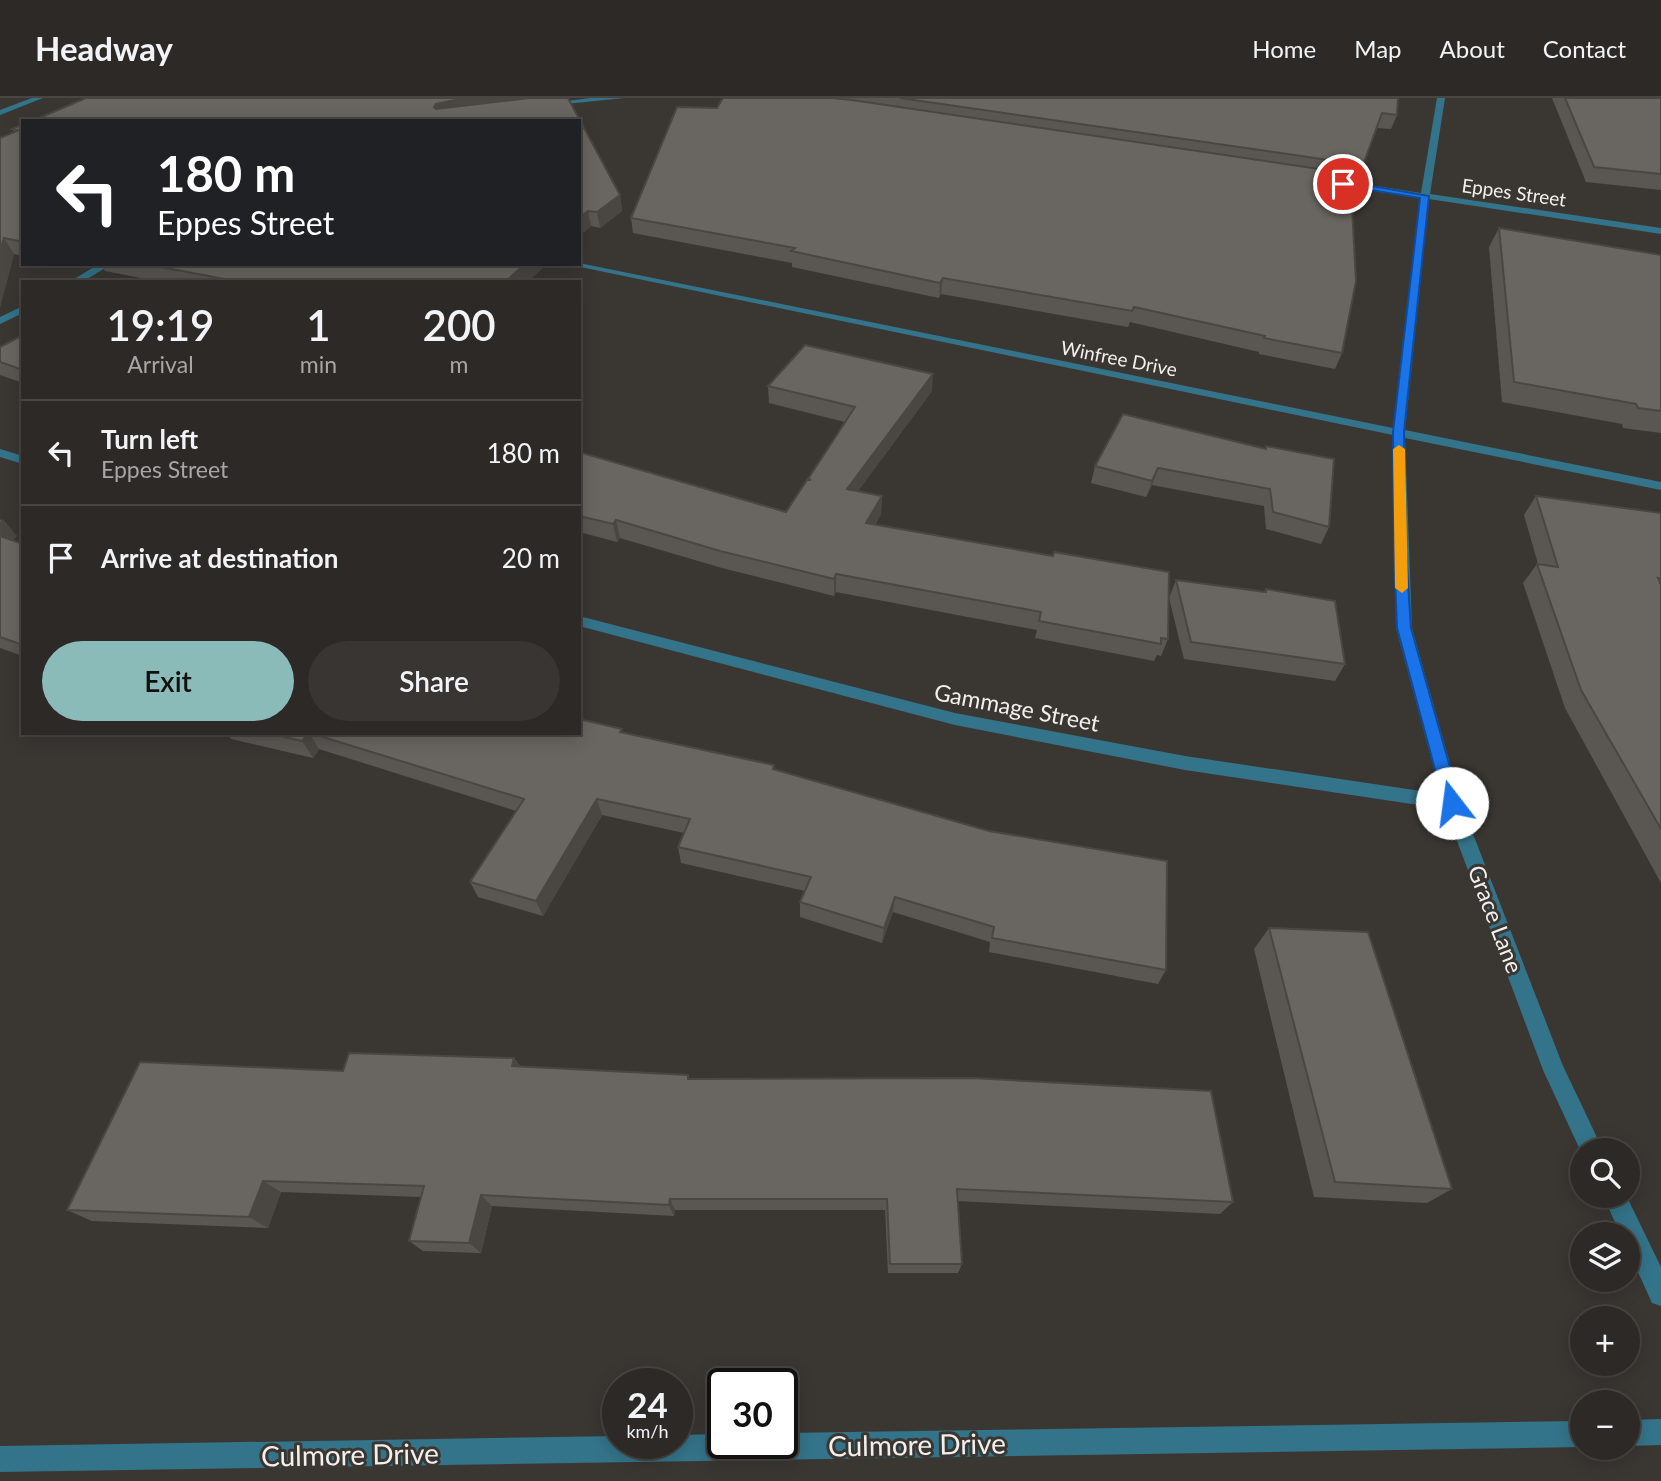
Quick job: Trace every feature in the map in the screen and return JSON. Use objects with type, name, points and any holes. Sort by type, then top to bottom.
[{"type":"street","points":[[0,113],[39,98]]},
{"type":"street","points":[[539,105],[620,98]]},
{"type":"street","name":"Grace Lane","points":[[1441,98],[1425,196],[1399,432],[1404,628],[1452,803],[1554,1069],[1586,1138]]},
{"type":"street","name":"Eppes Street","points":[[1316,179],[1661,231]]},
{"type":"street","points":[[78,280],[103,266]]},
{"type":"street","name":"Winfree Drive","points":[[581,266],[1661,486]]},
{"type":"street","points":[[0,321],[21,310]]},
{"type":"street","points":[[0,453],[21,459]]},
{"type":"street","name":"Gammage Street","points":[[581,622],[955,719],[1185,763],[1452,803]]},
{"type":"street","points":[[1620,1208],[1661,1294]]},
{"type":"street","points":[[1640,1433],[1661,1432]]},
{"type":"street","name":"Culmore Drive","points":[[0,1459],[1570,1434]]},
{"type":"building","points":[[86,98],[465,98],[436,104],[436,109],[530,98],[568,98],[579,119],[37,119]]},
{"type":"building","points":[[723,98],[852,100],[1360,175],[1349,206],[1352,207],[1356,281],[1342,353],[1264,338],[1265,336],[1134,307],[1132,311],[943,278],[940,283],[791,251],[795,248],[631,218],[677,107],[717,108]]},
{"type":"building","points":[[900,98],[1398,98],[1397,115],[1382,113],[1363,165]]},
{"type":"building","points":[[1565,98],[1661,98],[1661,174],[1594,167]]},
{"type":"building","points":[[581,122],[620,195],[597,212],[588,211],[581,216]]},
{"type":"building","points":[[21,125],[21,242],[4,238],[0,251],[0,138],[19,130],[12,129]]},
{"type":"building","points":[[1499,228],[1661,255],[1661,411],[1514,382]]},
{"type":"building","points":[[156,266],[523,266],[507,280],[229,280]]},
{"type":"building","points":[[21,336],[21,369],[0,362],[0,347]]},
{"type":"building","points":[[805,345],[933,374],[847,489],[882,496],[866,523],[1053,556],[1054,552],[1169,572],[1168,639],[1161,638],[1161,644],[1039,621],[1041,612],[836,574],[834,579],[720,551],[616,520],[613,524],[581,516],[581,453],[786,512],[807,480],[811,480],[808,479],[855,407],[768,386]]},
{"type":"building","points":[[1123,414],[1266,449],[1266,446],[1334,459],[1329,527],[1273,512],[1270,489],[1158,468],[1152,481],[1095,466]]},
{"type":"building","points":[[1536,496],[1661,513],[1661,579],[1658,578],[1661,585],[1661,829],[1581,690],[1537,564],[1558,567]]},
{"type":"building","points":[[0,536],[21,543],[21,644],[0,637]]},
{"type":"building","points":[[1176,580],[1266,592],[1266,589],[1335,601],[1345,664],[1191,642]]},
{"type":"building","points":[[581,719],[622,729],[620,732],[774,765],[773,769],[989,831],[1167,861],[1166,970],[992,938],[994,927],[895,897],[884,928],[800,902],[811,877],[678,847],[690,819],[597,799],[536,901],[470,882],[524,799],[316,735],[581,735]]},
{"type":"building","points":[[275,735],[307,735],[302,741]]},
{"type":"building","points":[[1269,928],[1368,932],[1452,1189],[1335,1182]]},
{"type":"building","points":[[349,1053],[514,1058],[512,1066],[688,1075],[688,1079],[971,1078],[1211,1091],[1233,1202],[957,1189],[962,1264],[890,1264],[887,1199],[670,1199],[669,1205],[481,1195],[469,1243],[409,1241],[424,1186],[263,1181],[249,1217],[67,1210],[140,1062],[343,1071]]},
{"type":"slow traffic","points":[[1399,449],[1402,588]]},
{"type":"route","points":[[1343,184],[1425,196],[1399,432],[1400,552],[1404,628],[1452,803]]}]
